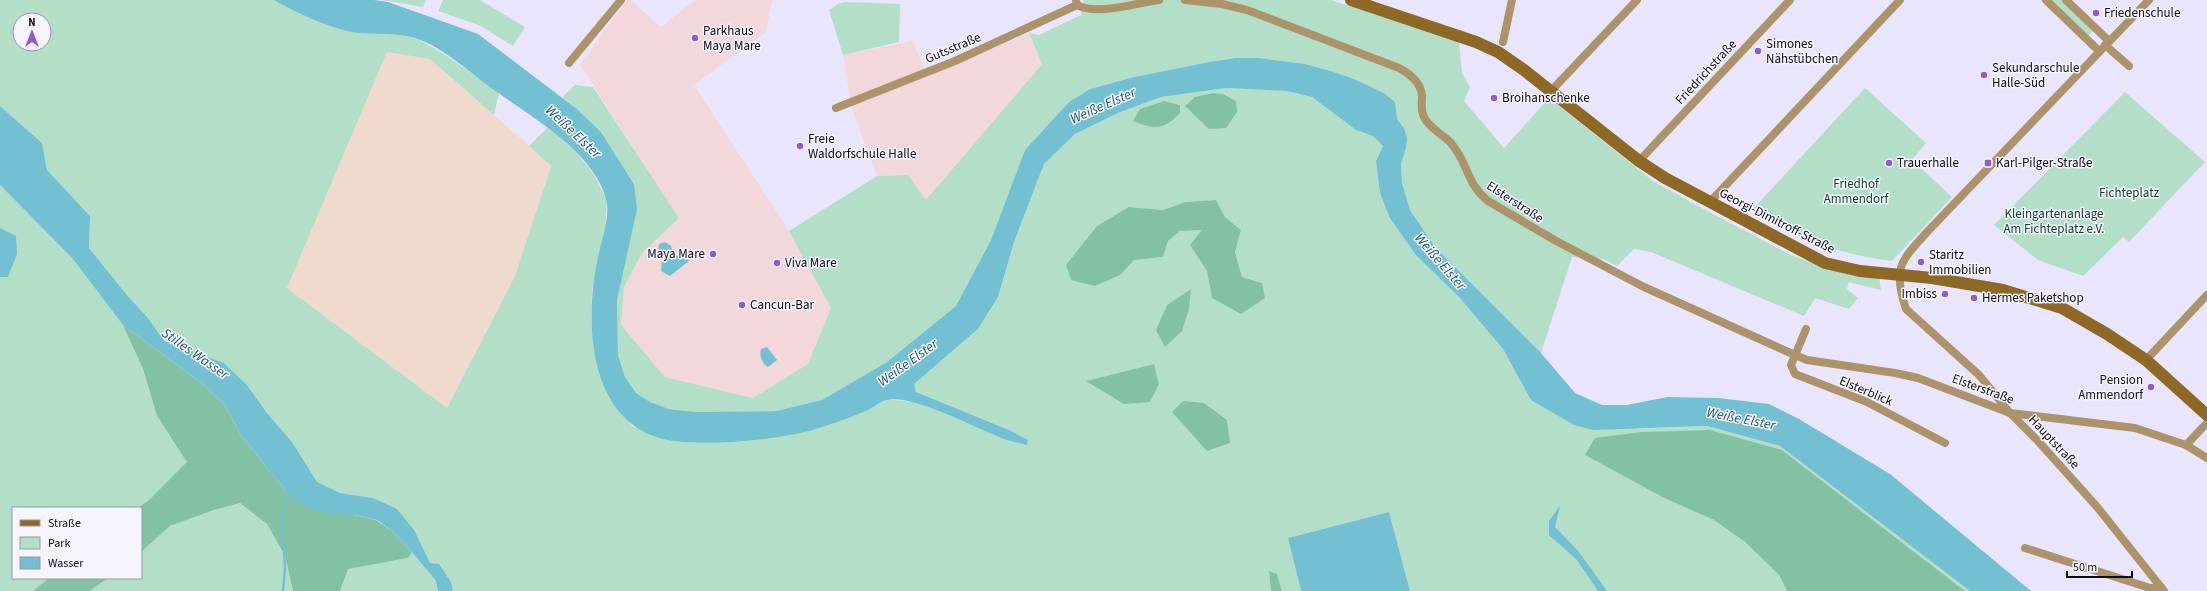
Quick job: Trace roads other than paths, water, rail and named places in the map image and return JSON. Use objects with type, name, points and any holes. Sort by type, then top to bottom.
[{"type":"street","points":[[569,63],[621,0]]},
{"type":"street","points":[[1076,2],[1082,8],[1107,9],[1159,0]]},
{"type":"street","name":"Elsterstraße","points":[[1185,0],[1222,4],[1246,10],[1399,68],[1412,76],[1418,85],[1422,96],[1420,104],[1424,118],[1436,131],[1450,142],[1462,158],[1471,183],[1478,193],[1488,201],[1558,242],[1644,287],[1795,355],[1807,360],[1895,373],[1918,378],[2010,413],[2135,428],[2186,445],[2207,458]]},
{"type":"street","name":"Georgi-Dimitroff-Straße","points":[[1351,0],[1476,42],[1510,60],[1639,161],[1665,178],[1709,203],[1825,263],[1860,271],[1972,284],[2013,292],[2062,308],[2086,321],[2146,360],[2207,416]]},
{"type":"street","points":[[1502,42],[1512,0]]},
{"type":"street","points":[[1551,91],[1637,0]]},
{"type":"street","name":"Friedrichstraße","points":[[1639,161],[1790,0]]},
{"type":"street","points":[[1709,203],[1900,0]]},
{"type":"street","points":[[2046,0],[2129,66]]},
{"type":"street","points":[[2066,0],[2104,46]]},
{"type":"street","points":[[1900,275],[1901,263],[1928,231],[2149,0]]},
{"type":"street","name":"Gutsstraße","points":[[836,108],[955,61],[1076,2]]},
{"type":"street","name":"Hauptstraße","points":[[1900,275],[1901,294],[1906,309],[1979,375],[2010,413],[2038,441],[2098,508],[2162,589]]},
{"type":"street","points":[[2146,360],[2207,295]]},
{"type":"street","points":[[1795,355],[1806,329]]},
{"type":"street","name":"Elsterblick","points":[[1795,355],[1791,365],[1795,374],[1867,402],[1945,443]]},
{"type":"street","points":[[2186,445],[2207,423]]},
{"type":"street","points":[[2025,548],[2150,588],[2162,589]]},
{"type":"water","name":"Weiße Elster","points":[[274,0],[374,0],[388,2],[478,34],[578,110],[601,132],[634,184],[637,209],[617,300],[618,355],[625,377],[636,393],[650,402],[669,409],[695,412],[776,411],[822,400],[887,362],[956,306],[991,240],[1025,150],[1069,102],[1090,89],[1134,77],[1235,58],[1259,58],[1305,64],[1331,71],[1354,79],[1384,93],[1395,102],[1397,119],[1404,128],[1407,138],[1406,148],[1401,164],[1402,183],[1410,210],[1435,247],[1541,353],[1575,393],[1602,405],[1627,405],[1668,397],[1718,398],[1769,404],[1799,419],[1890,474],[2031,591],[1970,591],[1780,446],[1707,426],[1593,430],[1574,425],[1531,400],[1503,349],[1459,297],[1416,255],[1390,218],[1380,193],[1376,161],[1383,146],[1373,136],[1356,130],[1312,97],[1287,91],[1226,88],[1161,97],[1118,113],[1075,134],[1044,164],[1014,242],[998,297],[978,329],[914,384],[916,392],[1009,430],[1028,440],[1027,445],[1007,440],[929,407],[913,402],[898,400],[887,400],[868,410],[837,422],[819,428],[784,436],[737,442],[713,443],[671,441],[656,437],[633,425],[616,408],[604,387],[596,363],[592,337],[593,285],[606,222],[607,206],[606,199],[599,182],[588,165],[574,150],[540,122],[435,47],[415,38],[406,36],[347,31],[309,18]]},
{"type":"water","name":"Stilles Wasser","points":[[0,106],[42,143],[47,170],[90,216],[89,248],[127,295],[148,318],[164,341],[224,363],[247,385],[267,413],[292,442],[317,482],[340,493],[373,498],[397,509],[414,530],[430,563],[439,564],[451,582],[453,591],[438,591],[436,581],[412,552],[392,531],[377,520],[354,515],[329,513],[305,507],[287,492],[240,434],[225,405],[203,384],[123,325],[73,259],[0,185]]},
{"type":"water","points":[[0,228],[16,236],[17,254],[8,277],[0,277]]},
{"type":"water","points":[[665,242],[671,246],[674,255],[690,260],[670,276],[661,271],[662,258],[658,254],[659,244]]},
{"type":"water","points":[[767,347],[777,360],[768,367],[763,362],[760,354],[761,349]]},
{"type":"water","points":[[1560,506],[1555,527],[1579,552],[1607,591],[1598,591],[1577,560],[1549,535],[1549,521]]},
{"type":"water","points":[[1389,512],[1410,591],[1301,591],[1288,538]]},
{"type":"waterway","points":[[283,591],[285,568],[282,520],[287,490]]},
{"type":"place","name":"Friedenschule","points":[[2096,13]]},
{"type":"place","name":"Parkhaus Maya Mare","points":[[695,38]]},
{"type":"place","name":"Simones Nähstübchen","points":[[1758,51]]},
{"type":"place","name":"Sekundarschule Halle-Süd","points":[[1984,75]]},
{"type":"place","name":"Broihanschenke","points":[[1494,98]]},
{"type":"place","name":"Freie Waldorfschule Halle","points":[[800,146]]},
{"type":"place","name":"Trauerhalle","points":[[1889,163]]},
{"type":"place","name":"Karl-Pilger-Straße","points":[[1988,163]]},
{"type":"place","name":"Maya Mare","points":[[713,254]]},
{"type":"place","name":"Staritz Immobilien","points":[[1921,262]]},
{"type":"place","name":"Viva Mare","points":[[777,263]]},
{"type":"place","name":"Imbiss","points":[[1945,294]]},
{"type":"place","name":"Hermes Paketshop","points":[[1974,298]]},
{"type":"place","name":"Cancun-Bar","points":[[742,305]]},
{"type":"place","name":"Pension Ammendorf","points":[[2151,387]]},
{"type":"park label","name":"Friedhof Ammendorf","points":[[1856,192]]},
{"type":"park label","name":"Fichteplatz","points":[[2129,193]]},
{"type":"park label","name":"Kleingartenanlage Am Fichteplatz e.V.","points":[[2054,222]]}]
